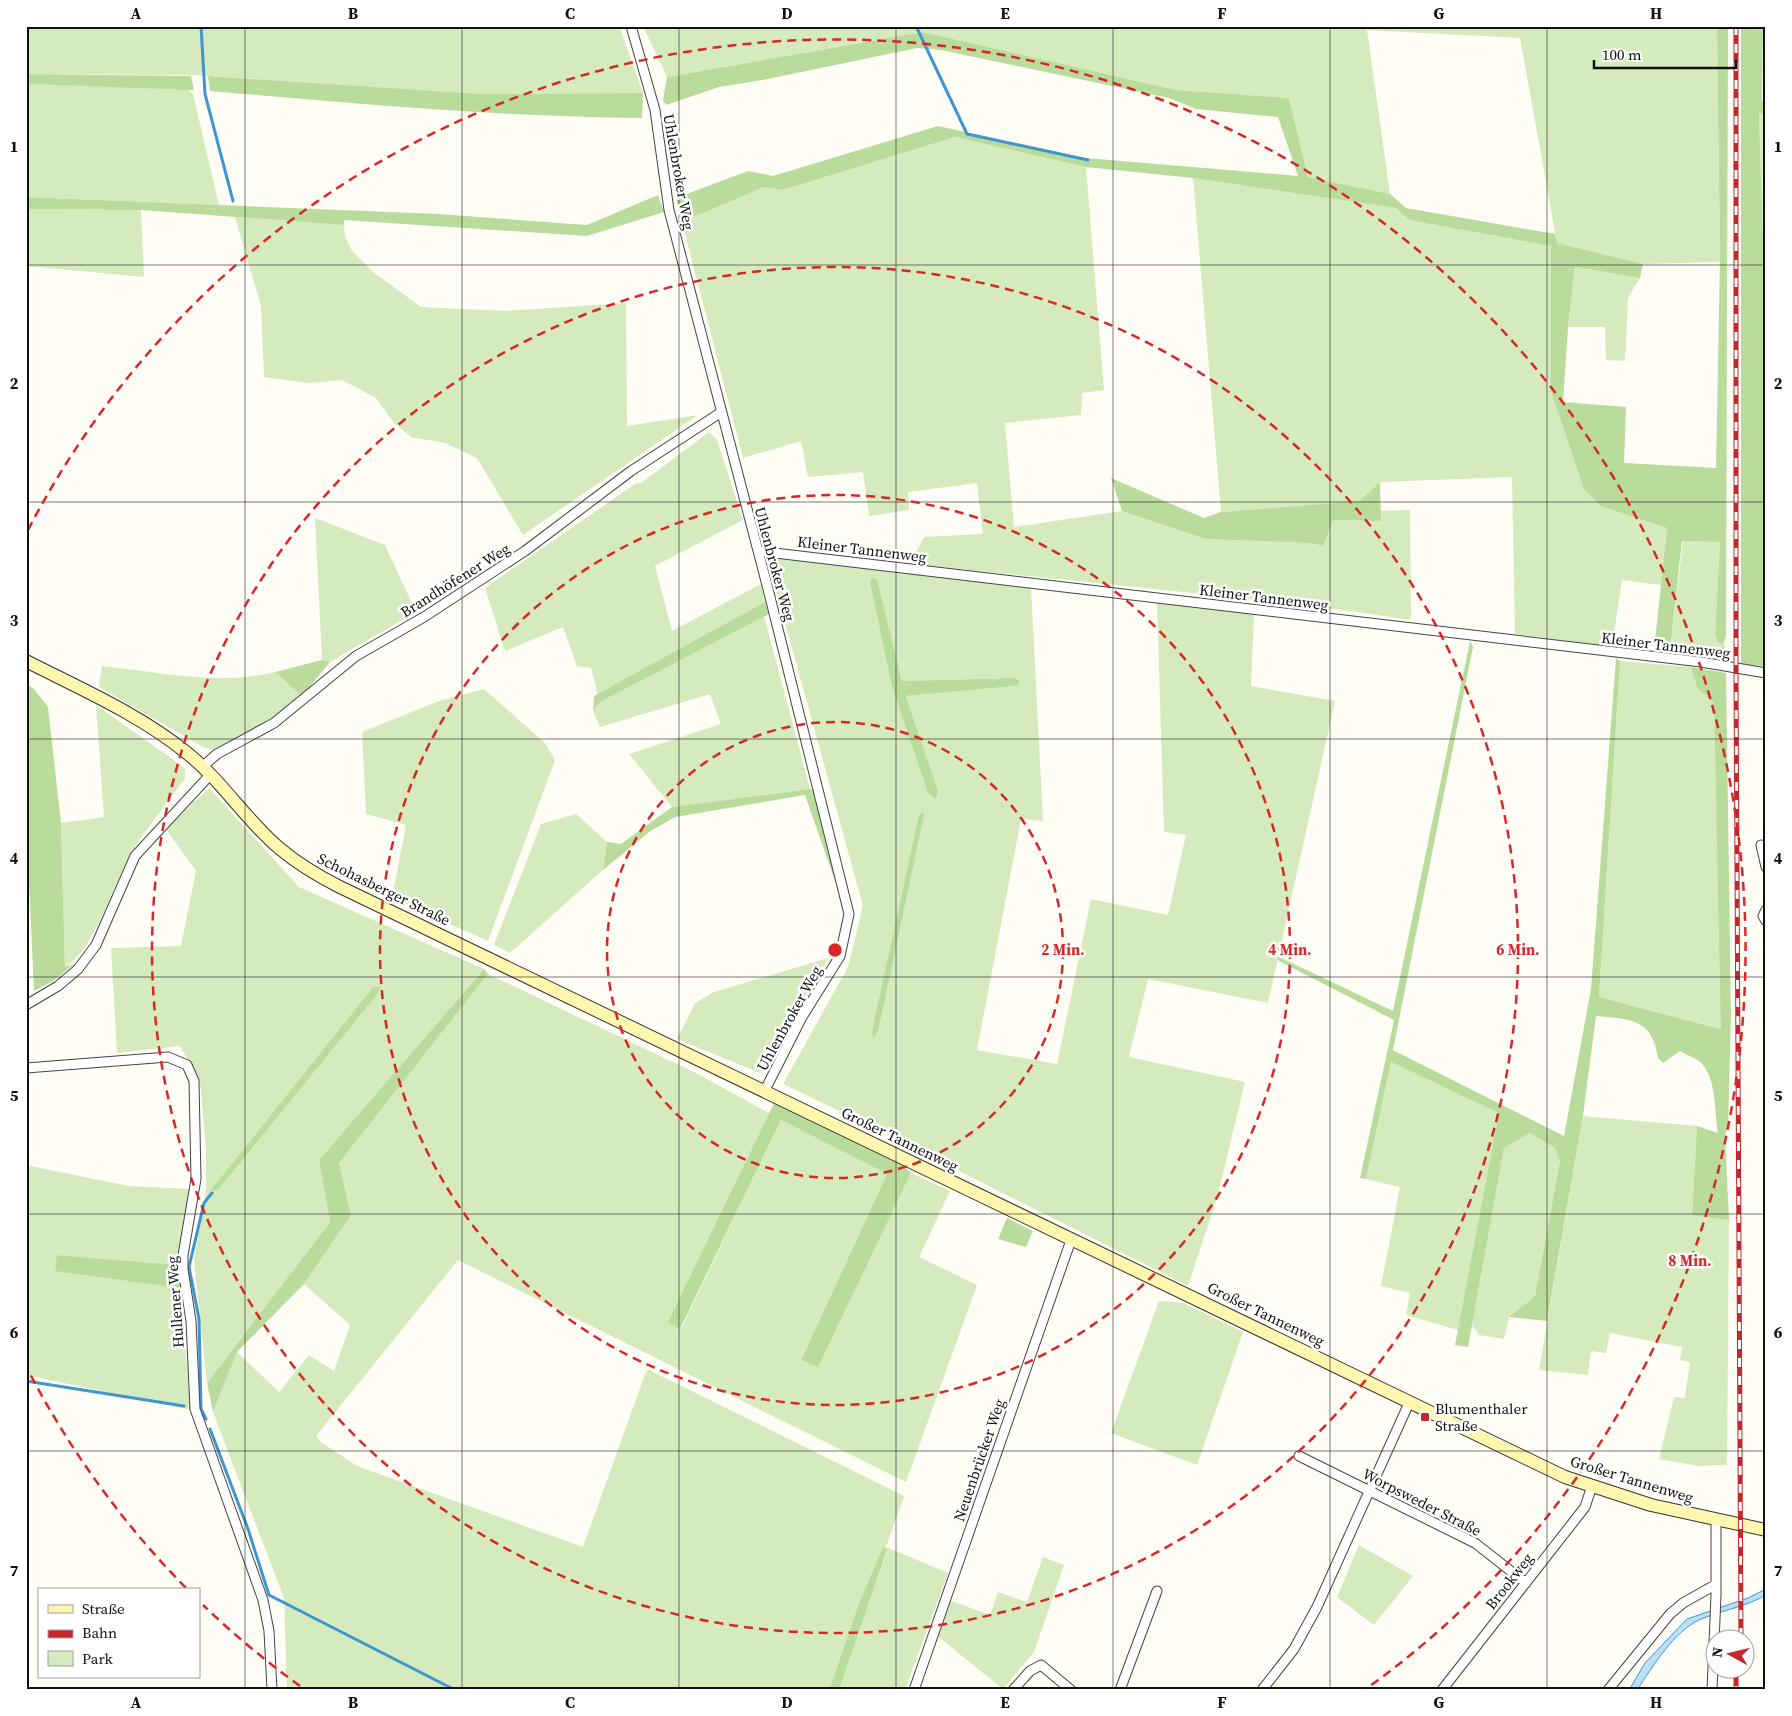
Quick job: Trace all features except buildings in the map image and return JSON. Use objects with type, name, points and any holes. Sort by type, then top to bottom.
[{"type":"street","name":"Uhlenbroker Weg","points":[[631,26],[654,110],[669,210],[850,914],[840,956],[802,1017],[764,1092]]},
{"type":"street","name":"Brandhöfener Weg","points":[[26,1005],[58,986],[78,969],[96,945],[134,856],[206,771],[217,754],[274,722],[356,656],[424,617],[525,551],[631,471],[720,413]]},
{"type":"street","name":"Kleiner Tannenweg","points":[[758,551],[1701,662],[1766,673]]},
{"type":"street","name":"Schohasberger Straße","points":[[26,662],[128,713],[162,734],[206,771],[278,848],[307,870],[764,1092]]},
{"type":"street","points":[[1761,845],[1766,867]]},
{"type":"street","points":[[1766,910],[1763,916],[1766,921]]},
{"type":"street","name":"Hullener Weg","points":[[26,1068],[168,1057],[187,1066],[194,1081],[196,1179],[183,1255],[191,1321],[195,1409],[262,1600],[269,1631],[272,1690]]},
{"type":"street","name":"Großer Tannenweg","points":[[764,1092],[1565,1477],[1651,1505],[1766,1530]]},
{"type":"street","name":"Neuenbrücker Weg","points":[[914,1690],[1071,1240]]},
{"type":"street","points":[[1262,1690],[1294,1649],[1310,1620],[1368,1489],[1409,1403]]},
{"type":"street","name":"Worpsweder Straße","points":[[1299,1456],[1474,1543],[1526,1583]]},
{"type":"street","name":"Brookweg","points":[[1442,1690],[1584,1507],[1592,1486]]},
{"type":"street","points":[[1712,1690],[1716,1595],[1714,1585],[1716,1520]]},
{"type":"street","points":[[1608,1690],[1670,1614],[1682,1603],[1714,1585]]},
{"type":"street","points":[[1120,1690],[1157,1591]]},
{"type":"street","points":[[1013,1690],[1036,1666],[1041,1665],[1071,1690]]},
{"type":"green space","points":[[26,26],[619,26],[643,93],[482,94],[195,75],[26,74]]},
{"type":"green space","points":[[643,26],[1717,26],[1720,262],[1643,264],[1557,243],[1520,38],[1367,30],[1390,194],[1308,177],[1289,98],[1176,90],[923,32],[667,77]]},
{"type":"green space","points":[[1717,26],[1728,26],[1726,636],[1724,642],[1720,644],[1715,636],[1720,542],[1682,541],[1670,651],[1654,651],[1667,528],[1600,506],[1584,489],[1551,391],[1551,246],[1409,220],[1396,208],[1193,178],[1086,167],[955,137],[783,190],[764,187],[682,222],[676,198],[748,171],[773,176],[938,126],[1086,158],[1298,176],[1278,117],[1196,109],[1169,98],[941,50],[917,48],[763,80],[719,87],[666,105],[663,100],[667,77],[923,32],[1176,90],[1289,98],[1308,177],[1390,194],[1406,208],[1555,234],[1557,243],[1643,264],[1640,278],[1575,267],[1568,327],[1563,402],[1626,407],[1624,463],[1716,468],[1720,259]]},
{"type":"green space","points":[[1741,26],[1763,26],[1762,101],[1766,102],[1766,114],[1759,113],[1766,335],[1766,619],[1763,666],[1741,665]]},
{"type":"green space","points":[[26,74],[191,76],[194,90],[26,84]]},
{"type":"green space","points":[[208,76],[482,94],[643,93],[642,118],[480,112],[210,91]]},
{"type":"green space","points":[[26,84],[187,89],[193,94],[219,205],[26,197]]},
{"type":"green space","points":[[1759,112],[1766,114],[1766,335]]},
{"type":"green space","points":[[955,137],[1086,167],[1104,390],[1082,393],[1081,415],[1005,423],[1014,527],[1122,511],[1206,539],[1310,543],[1322,546],[1333,520],[1380,521],[1380,511],[1410,510],[1411,620],[1300,604],[910,564],[924,537],[983,534],[977,483],[908,492],[909,510],[869,516],[863,472],[808,477],[801,441],[743,458],[682,222],[764,187],[783,190]]},
{"type":"green space","points":[[1193,178],[1396,208],[1409,220],[1551,246],[1551,391],[1600,506],[1667,528],[1661,585],[1622,580],[1612,647],[1515,634],[1512,477],[1380,482],[1359,501],[1221,512]]},
{"type":"green space","points":[[658,195],[664,212],[587,236],[344,220],[344,225],[141,210],[26,209],[26,197],[439,214],[587,225]]},
{"type":"green space","points":[[26,209],[141,210],[144,277],[26,266]]},
{"type":"green space","points":[[235,217],[344,225],[345,236],[352,251],[373,272],[421,307],[506,311],[626,303],[627,426],[698,415],[523,535],[477,458],[445,443],[411,437],[394,423],[376,398],[342,380],[308,383],[264,377],[261,306]]},
{"type":"green space","points":[[1575,267],[1640,278],[1628,298],[1625,361],[1606,360],[1605,327],[1568,327]]},
{"type":"green space","points":[[709,432],[717,440],[743,520],[655,566],[672,631],[761,584],[765,602],[598,695],[591,668],[577,666],[563,627],[505,651],[485,588],[635,484],[641,483]]},
{"type":"green space","points":[[1111,478],[1204,518],[1221,512],[1359,501],[1380,482],[1381,521],[1333,520],[1323,546],[1310,543],[1206,539],[1122,511]]},
{"type":"green space","points":[[315,518],[385,545],[416,612],[330,662],[322,660]]},
{"type":"green space","points":[[1683,541],[1720,542],[1715,635],[1720,644],[1724,642],[1729,663],[1670,651]]},
{"type":"green space","points":[[767,557],[1031,588],[1043,821],[1021,819],[977,1050],[1057,1064],[1091,899],[1168,915],[1186,835],[1164,832],[1157,602],[1254,614],[1251,686],[1335,701],[1268,1003],[1148,979],[1129,1057],[1245,1082],[1217,1198],[1188,1286],[961,1172],[954,1166],[783,1084],[848,967],[863,906]],"holes":[[[872,577],[877,579],[902,681],[1014,678],[1020,681],[1016,686],[906,696],[938,791],[936,800],[928,793],[892,687],[870,583]],[[923,812],[878,1032],[873,1037]]]},
{"type":"green space","points":[[872,577],[877,579],[902,681],[1014,678],[1020,681],[1016,686],[906,696],[938,791],[936,800],[928,793],[892,687],[870,583]]},
{"type":"green space","points":[[765,602],[769,614],[600,702],[593,711],[594,696]]},
{"type":"green space","points":[[764,616],[810,789],[672,807],[629,754],[721,724],[710,694],[600,727],[593,711],[600,702]]},
{"type":"green space","points":[[1470,641],[1473,647],[1393,1050],[1564,1136],[1591,989],[1616,658],[1620,661],[1599,997],[1721,1029],[1714,703],[1697,688],[1691,667],[1726,673],[1731,1016],[1728,1127],[1725,1135],[1729,1220],[1692,1215],[1697,1126],[1718,1133],[1713,1089],[1708,1072],[1696,1059],[1680,1051],[1663,1063],[1658,1058],[1651,1035],[1645,1028],[1629,1020],[1596,1016],[1583,1116],[1547,1321],[1509,1317],[1535,1296],[1560,1161],[1555,1148],[1530,1133],[1504,1148],[1468,1347],[1455,1345],[1499,1113],[1391,1062],[1366,1179],[1360,1178],[1394,1020],[1279,961],[1277,956],[1393,1011]]},
{"type":"green space","points":[[322,660],[330,662],[302,696],[275,672]]},
{"type":"green space","points":[[1620,661],[1691,667],[1697,688],[1714,703],[1722,1029],[1599,997]]},
{"type":"green space","points":[[102,666],[211,678],[233,678],[275,672],[302,696],[268,720],[216,751],[203,747],[99,687]]},
{"type":"green space","points":[[26,684],[34,689],[48,707],[61,823],[65,967],[75,963],[53,981],[34,991],[26,816]]},
{"type":"green space","points":[[484,689],[546,744],[555,760],[488,941],[392,898],[406,825],[366,814],[362,732],[439,701]]},
{"type":"green space","points":[[96,705],[185,768],[185,778],[131,853],[85,946],[76,958],[65,967],[61,823],[104,817]]},
{"type":"green space","points":[[209,788],[299,887],[484,969],[319,1160],[330,1222],[207,1383],[194,1260],[206,1190],[206,1149],[200,1082],[180,1046],[117,1053],[111,948],[181,946],[196,871],[166,829]],"holes":[[[380,986],[376,996],[219,1189],[211,1190],[373,987]]]},
{"type":"green space","points":[[810,789],[818,792],[837,881],[835,881],[805,795],[675,817],[649,832],[603,870],[607,842],[621,844],[672,807]]},
{"type":"green space","points":[[923,812],[924,815],[878,1032],[873,1038],[872,1031],[919,815]]},
{"type":"green space","points":[[576,814],[607,842],[603,870],[510,953],[494,945],[541,824]]},
{"type":"green space","points":[[828,958],[760,1073],[677,1039],[695,1003],[714,992]]},
{"type":"green space","points":[[484,969],[488,974],[339,1163],[351,1215],[304,1284],[237,1352],[213,1412],[207,1383],[330,1222],[319,1160]]},
{"type":"green space","points":[[488,974],[700,1075],[769,1113],[669,1322],[681,1329],[781,1120],[887,1174],[801,1360],[818,1366],[911,1173],[950,1191],[919,1257],[977,1285],[906,1482],[458,1260],[316,1436],[321,1442],[357,1466],[583,1547],[647,1369],[904,1496],[886,1547],[948,1573],[905,1690],[839,1690],[887,1551],[883,1548],[859,1603],[829,1690],[287,1690],[284,1598],[213,1412],[237,1352],[279,1392],[309,1355],[334,1371],[350,1325],[304,1284],[351,1215],[339,1163]]},
{"type":"green space","points":[[381,986],[376,996],[219,1189],[210,1191],[373,987]]},
{"type":"green space","points":[[1391,1062],[1500,1113],[1458,1330],[1406,1315],[1410,1293],[1381,1286],[1400,1187],[1366,1179]]},
{"type":"green space","points":[[775,1101],[902,1164],[911,1173],[818,1367],[801,1360],[887,1174],[781,1120],[680,1329],[668,1322]]},
{"type":"green space","points":[[1583,1116],[1697,1126],[1692,1215],[1729,1220],[1727,1465],[1698,1466],[1659,1459],[1674,1397],[1685,1398],[1690,1362],[1680,1360],[1682,1347],[1610,1333],[1606,1353],[1591,1351],[1588,1375],[1539,1370]]},
{"type":"green space","points":[[1530,1133],[1555,1148],[1560,1161],[1535,1296],[1509,1317],[1504,1339],[1479,1335],[1472,1325],[1504,1148]]},
{"type":"green space","points":[[26,1165],[128,1186],[190,1189],[179,1265],[58,1255],[55,1270],[180,1288],[191,1410],[26,1375]]},
{"type":"green space","points":[[1007,1218],[1033,1231],[1026,1247],[998,1239]]},
{"type":"green space","points":[[57,1255],[179,1265],[180,1288],[55,1271]]},
{"type":"green space","points":[[1159,1301],[1184,1303],[1243,1332],[1197,1465],[1111,1433]]},
{"type":"green space","points":[[1359,1545],[1413,1576],[1374,1625],[1337,1597]]},
{"type":"green space","points":[[883,1547],[887,1550],[839,1690],[829,1690],[859,1603]]},
{"type":"green space","points":[[1043,1557],[1064,1565],[1034,1652],[1003,1689],[936,1635],[949,1600],[990,1615],[998,1592],[1027,1602]]},
{"type":"water","points":[[1766,1589],[1766,1595],[1758,1599],[1701,1619],[1691,1625],[1673,1640],[1637,1690],[1629,1690],[1645,1663],[1687,1619],[1748,1598]]},
{"type":"waterway","points":[[201,26],[205,94],[233,201]]},
{"type":"waterway","points":[[916,26],[967,134],[1088,160]]},
{"type":"waterway","points":[[206,1419],[201,1409],[199,1319],[189,1267],[204,1203],[212,1193]]},
{"type":"waterway","points":[[26,1381],[184,1406]]},
{"type":"waterway","points":[[210,1429],[248,1529],[269,1595],[455,1690]]},
{"type":"railway","points":[[1736,26],[1736,677],[1741,1628]]},
{"type":"railway","points":[[1736,1678],[1736,1690]]},
{"type":"place","name":"Blumenthaler Straße","points":[[1425,1417]]}]
